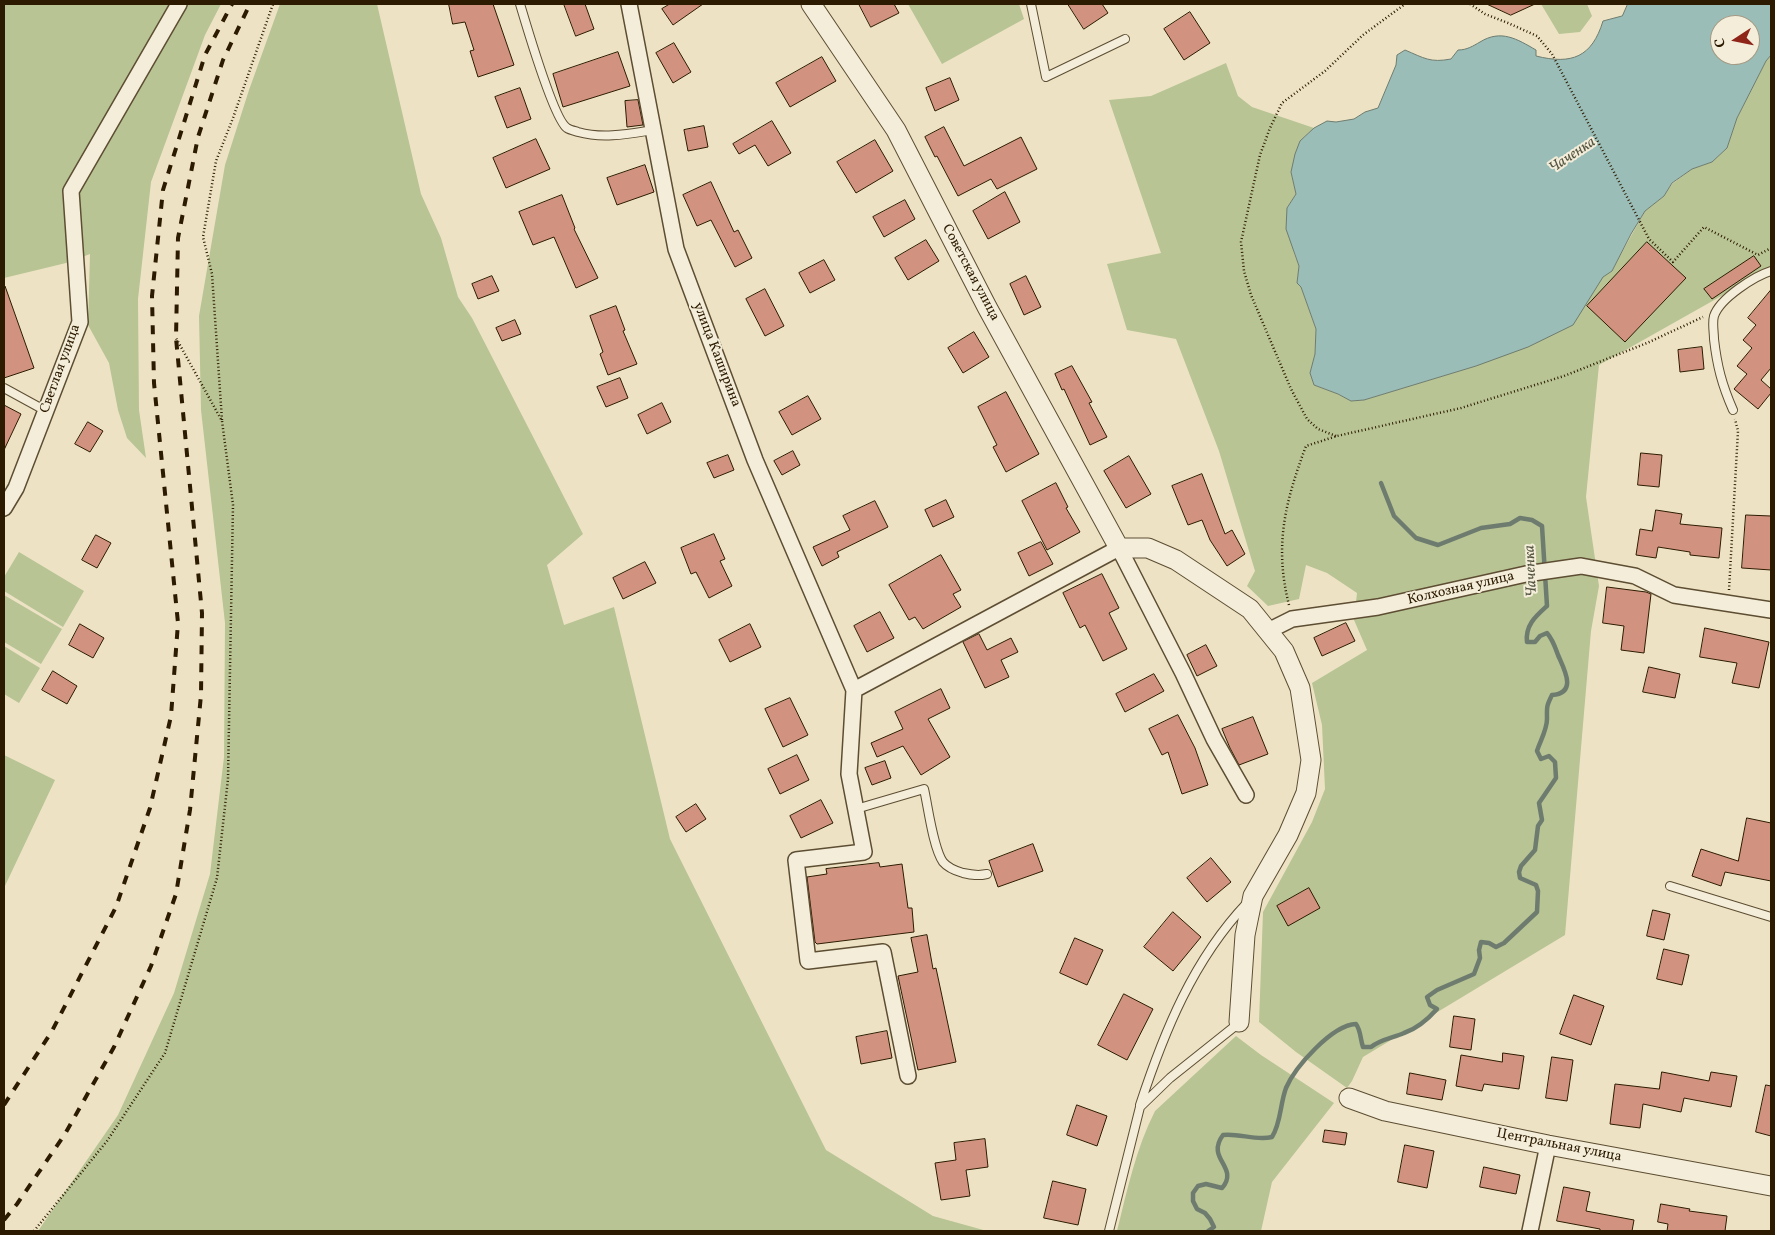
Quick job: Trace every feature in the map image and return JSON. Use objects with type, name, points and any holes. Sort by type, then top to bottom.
[{"type":"street","name":"Светлая улица","points":[[4,508],[16,488],[80,322],[71,191],[179,4]]},
{"type":"street","name":"улица Каширина","points":[[629,4],[676,249],[755,460],[854,690]]},
{"type":"street","name":"Советская улица","points":[[811,4],[896,130],[988,307],[1119,548]]},
{"type":"street","points":[[1119,548],[1183,673],[1214,739],[1246,795]]},
{"type":"street","points":[[908,1076],[883,952],[808,961],[796,860],[864,852],[849,774],[854,690],[1119,548],[1148,548],[1176,560],[1250,609],[1284,651],[1300,688],[1311,760],[1306,793],[1288,835],[1253,896],[1246,935],[1239,1022]]},
{"type":"street","name":"Колхозная улица","points":[[1268,631],[1292,619],[1378,607],[1526,574],[1581,566],[1635,576],[1674,595],[1771,610]]},
{"type":"street","name":"Центральная улица","points":[[1349,1098],[1385,1111],[1548,1145],[1771,1186]]},
{"type":"street","points":[[1530,1231],[1548,1145]]},
{"type":"lane","points":[[520,4],[557,114],[566,128],[588,135],[613,136],[653,130]]},
{"type":"lane","points":[[1031,4],[1046,77],[1125,39]]},
{"type":"lane","points":[[1733,410],[1719,375],[1713,331],[1714,317],[1717,310],[1741,287],[1771,270]]},
{"type":"lane","points":[[4,388],[46,411]]},
{"type":"lane","points":[[856,809],[924,789],[938,851],[943,862],[952,869],[966,874],[980,876],[986,874]]},
{"type":"lane","points":[[1670,886],[1771,917]]},
{"type":"lane","points":[[1109,1231],[1140,1107],[1157,1053],[1175,1011],[1196,971],[1227,924],[1253,896]]},
{"type":"lane","points":[[1140,1107],[1170,1078],[1239,1022]]},
{"type":"path","points":[[34,1231],[107,1141],[165,1054],[217,878],[228,779],[233,505],[222,421],[212,274],[203,237],[216,161],[233,118],[272,4]]},
{"type":"path","points":[[1338,436],[1318,429],[1307,419],[1291,389],[1251,295],[1244,271],[1241,242],[1260,155],[1282,103],[1324,71],[1363,35],[1405,4]]},
{"type":"path","points":[[1470,4],[1485,14],[1537,36],[1552,54],[1650,239],[1673,262],[1704,227],[1758,255],[1771,248]]},
{"type":"path","points":[[1292,619],[1284,587],[1281,538],[1292,485],[1306,446],[1338,436],[1461,408],[1564,376],[1647,342],[1717,310]]},
{"type":"path","points":[[176,338],[222,421]]},
{"type":"path","points":[[1728,604],[1738,431],[1733,410]]},
{"type":"green space","points":[[4,4],[221,4],[205,35],[151,182],[138,299],[139,410],[146,458],[127,438],[118,410],[109,363],[88,325],[90,254],[66,263],[4,278]]},
{"type":"green space","points":[[280,4],[377,4],[421,194],[441,238],[458,297],[472,318],[583,534],[547,565],[564,625],[614,607],[670,839],[826,1150],[933,1216],[987,1231],[38,1231],[118,1115],[174,993],[210,874],[224,757],[225,623],[201,410],[199,316],[225,165],[249,90]]},
{"type":"green space","points":[[908,4],[1019,4],[1024,19],[942,64]]},
{"type":"green space","points":[[1541,4],[1587,4],[1592,16],[1580,32],[1559,34]]},
{"type":"green space","points":[[1771,55],[1771,268],[1599,365],[1586,497],[1599,586],[1591,631],[1565,935],[1363,1057],[1347,1088],[1296,1052],[1259,1022],[1263,912],[1312,822],[1325,789],[1322,725],[1312,683],[1367,650],[1354,620],[1357,593],[1327,573],[1306,565],[1299,599],[1268,606],[1247,586],[1255,571],[1219,451],[1176,339],[1127,330],[1107,264],[1161,253],[1109,100],[1151,96],[1226,63],[1238,96],[1252,107],[1314,128],[1300,141],[1291,172],[1296,194],[1287,208],[1294,253],[1299,266],[1297,283],[1301,287],[1316,329],[1315,354],[1310,373],[1314,385],[1351,401],[1364,400],[1476,366],[1612,270],[1645,211],[1664,196],[1672,184],[1692,169],[1712,162],[1727,148],[1737,118],[1766,61]]},
{"type":"green space","points":[[19,552],[84,591],[63,627],[4,591],[4,577]]},
{"type":"green space","points":[[4,595],[62,629],[41,664],[4,642]]},
{"type":"green space","points":[[4,646],[40,668],[19,703],[4,694]]},
{"type":"green space","points":[[4,755],[55,780],[4,888]]},
{"type":"green space","points":[[1236,1036],[1261,1055],[1334,1103],[1272,1182],[1261,1231],[1117,1231],[1137,1155],[1155,1111]]},
{"type":"water","points":[[1628,4],[1771,4],[1771,55],[1766,61],[1737,118],[1727,148],[1712,162],[1692,169],[1672,183],[1664,196],[1645,211],[1612,271],[1603,277],[1573,325],[1528,347],[1476,366],[1364,400],[1351,401],[1314,385],[1310,373],[1315,354],[1316,329],[1301,287],[1297,283],[1299,266],[1286,229],[1287,208],[1296,194],[1291,172],[1300,141],[1314,128],[1327,121],[1336,122],[1354,119],[1365,112],[1378,108],[1396,65],[1397,55],[1405,50],[1427,59],[1451,59],[1458,50],[1470,48],[1488,38],[1502,36],[1515,39],[1536,50],[1536,56],[1549,59],[1570,58],[1579,55],[1593,43],[1603,21],[1622,16]]},
{"type":"building","points":[[449,4],[493,4],[514,65],[478,77],[470,51],[474,50],[465,22],[453,24]]},
{"type":"building","points":[[564,4],[585,4],[594,29],[576,36]]},
{"type":"building","points":[[670,4],[703,4],[673,25],[662,9]]},
{"type":"building","points":[[859,4],[894,4],[899,13],[871,27]]},
{"type":"building","points":[[1068,4],[1102,4],[1108,13],[1084,29]]},
{"type":"building","points":[[1487,4],[1535,4],[1511,15]]},
{"type":"building","points":[[1190,12],[1210,43],[1184,60],[1164,29]]},
{"type":"building","points":[[674,43],[691,72],[673,83],[656,53]]},
{"type":"building","points":[[618,52],[630,86],[563,107],[553,74]]},
{"type":"building","points":[[822,57],[836,81],[790,107],[776,83]]},
{"type":"building","points":[[950,78],[959,100],[935,111],[926,88]]},
{"type":"building","points":[[520,88],[531,119],[507,128],[495,97]]},
{"type":"building","points":[[638,100],[643,125],[627,127],[625,101]]},
{"type":"building","points":[[772,121],[791,153],[768,166],[755,145],[739,154],[733,144]]},
{"type":"building","points":[[704,126],[708,147],[688,151],[684,130]]},
{"type":"building","points":[[944,127],[964,166],[1021,137],[1037,169],[997,189],[991,179],[958,196],[925,137]]},
{"type":"building","points":[[536,139],[550,169],[506,188],[493,158]]},
{"type":"building","points":[[875,140],[893,171],[856,193],[837,162]]},
{"type":"building","points":[[645,165],[654,192],[617,205],[607,178]]},
{"type":"building","points":[[711,182],[734,232],[738,230],[752,258],[735,267],[711,220],[697,226],[683,195]]},
{"type":"building","points":[[1005,192],[1020,222],[988,239],[973,211]]},
{"type":"building","points":[[562,195],[574,229],[598,278],[576,288],[554,237],[533,245],[519,212]]},
{"type":"building","points":[[905,200],[915,219],[884,237],[873,217]]},
{"type":"building","points":[[926,240],[939,261],[908,280],[895,258]]},
{"type":"building","points":[[1647,242],[1686,278],[1625,342],[1587,306]]},
{"type":"building","points":[[1754,256],[1761,266],[1712,299],[1704,289]]},
{"type":"building","points":[[824,260],[835,280],[810,293],[799,273]]},
{"type":"building","points":[[492,276],[499,291],[478,299],[472,284]]},
{"type":"building","points":[[1026,276],[1041,307],[1024,315],[1010,284]]},
{"type":"building","points":[[4,286],[34,368],[4,378]]},
{"type":"building","points":[[765,289],[784,326],[765,336],[746,299]]},
{"type":"building","points":[[1771,290],[1771,368],[1761,380],[1771,389],[1771,393],[1758,409],[1734,389],[1747,374],[1737,366],[1752,348],[1743,340],[1756,325],[1748,318]]},
{"type":"building","points":[[616,306],[625,330],[623,331],[637,364],[608,375],[600,354],[603,352],[590,316]]},
{"type":"building","points":[[515,320],[521,334],[502,341],[496,328]]},
{"type":"building","points":[[974,332],[989,357],[963,373],[948,348]]},
{"type":"building","points":[[1702,347],[1704,369],[1680,372],[1678,350]]},
{"type":"building","points":[[1072,366],[1092,402],[1089,403],[1107,437],[1090,445],[1055,374]]},
{"type":"building","points":[[620,378],[628,398],[606,407],[597,387]]},
{"type":"building","points":[[1006,392],[1039,454],[1006,472],[993,447],[997,445],[978,407]]},
{"type":"building","points":[[808,396],[821,419],[792,435],[779,412]]},
{"type":"building","points":[[662,403],[671,422],[647,434],[638,415]]},
{"type":"building","points":[[4,405],[21,414],[4,450]]},
{"type":"building","points":[[88,422],[103,431],[90,452],[75,444]]},
{"type":"building","points":[[793,451],[800,465],[782,475],[774,461]]},
{"type":"building","points":[[1641,453],[1662,455],[1659,487],[1638,485]]},
{"type":"building","points":[[728,455],[734,470],[714,478],[707,463]]},
{"type":"building","points":[[1129,456],[1151,494],[1126,508],[1104,471]]},
{"type":"building","points":[[1202,474],[1225,534],[1232,530],[1245,554],[1227,566],[1210,540],[1202,520],[1188,525],[1172,486]]},
{"type":"building","points":[[1056,483],[1068,507],[1066,508],[1080,532],[1047,550],[1022,501]]},
{"type":"building","points":[[946,500],[954,517],[933,527],[925,510]]},
{"type":"building","points":[[875,501],[888,527],[837,552],[839,557],[822,566],[813,547],[850,530],[843,516]]},
{"type":"building","points":[[1656,510],[1682,514],[1680,524],[1722,528],[1719,558],[1690,555],[1690,552],[1658,547],[1656,558],[1636,555],[1640,529],[1652,531]]},
{"type":"building","points":[[1746,515],[1771,516],[1771,570],[1742,568]]},
{"type":"building","points":[[714,534],[725,559],[720,561],[732,586],[709,598],[696,572],[691,574],[681,548]]},
{"type":"building","points":[[96,535],[111,543],[97,568],[82,560]]},
{"type":"building","points":[[1041,542],[1053,564],[1029,576],[1018,553]]},
{"type":"building","points":[[941,555],[961,590],[953,594],[961,607],[923,629],[915,617],[909,620],[889,585]]},
{"type":"building","points":[[645,562],[656,583],[623,599],[613,578]]},
{"type":"building","points":[[1102,574],[1119,608],[1109,613],[1127,649],[1103,661],[1085,625],[1080,628],[1063,593]]},
{"type":"building","points":[[1607,587],[1651,594],[1644,653],[1621,650],[1624,626],[1603,623]]},
{"type":"building","points":[[880,612],[894,638],[867,652],[854,626]]},
{"type":"building","points":[[1346,623],[1355,641],[1322,656],[1314,638]]},
{"type":"building","points":[[80,624],[104,638],[93,658],[69,645]]},
{"type":"building","points":[[750,624],[761,647],[730,662],[719,640]]},
{"type":"building","points":[[1705,628],[1769,642],[1759,688],[1732,683],[1737,663],[1700,657]]},
{"type":"building","points":[[979,634],[987,650],[1011,638],[1018,652],[1001,660],[1009,677],[985,688],[963,642]]},
{"type":"building","points":[[1206,645],[1217,666],[1197,676],[1187,655]]},
{"type":"building","points":[[1649,667],[1680,674],[1675,698],[1643,692]]},
{"type":"building","points":[[53,671],[77,686],[67,704],[42,690]]},
{"type":"building","points":[[1154,674],[1164,691],[1125,712],[1116,694]]},
{"type":"building","points":[[941,689],[950,708],[928,719],[950,757],[921,775],[903,746],[877,757],[871,743],[903,729],[895,712]]},
{"type":"building","points":[[790,698],[808,735],[783,747],[765,709]]},
{"type":"building","points":[[1178,715],[1195,748],[1208,785],[1182,794],[1168,752],[1162,755],[1149,729]]},
{"type":"building","points":[[1253,717],[1268,754],[1239,765],[1222,729]]},
{"type":"building","points":[[797,755],[809,780],[780,794],[768,769]]},
{"type":"building","points":[[885,761],[891,778],[872,785],[865,768]]},
{"type":"building","points":[[821,800],[833,823],[801,838],[790,816]]},
{"type":"building","points":[[696,804],[706,819],[686,832],[676,817]]},
{"type":"building","points":[[1747,818],[1771,823],[1771,881],[1725,872],[1721,886],[1692,876],[1701,849],[1738,861]]},
{"type":"building","points":[[1033,844],[1043,871],[998,887],[989,861]]},
{"type":"building","points":[[1211,858],[1231,882],[1207,902],[1187,878]]},
{"type":"building","points":[[879,863],[880,867],[902,864],[908,908],[912,908],[914,932],[817,944],[815,942],[807,877],[827,874],[826,869]]},
{"type":"building","points":[[1309,888],[1320,908],[1288,926],[1277,906]]},
{"type":"building","points":[[1653,910],[1670,914],[1664,940],[1647,936]]},
{"type":"building","points":[[1173,912],[1201,937],[1173,971],[1144,947]]},
{"type":"building","points":[[927,935],[933,969],[936,968],[956,1062],[918,1070],[898,976],[918,972],[911,938]]},
{"type":"building","points":[[1075,938],[1103,950],[1087,985],[1060,973]]},
{"type":"building","points":[[1664,949],[1689,955],[1682,985],[1657,979]]},
{"type":"building","points":[[1124,994],[1153,1009],[1127,1060],[1098,1045]]},
{"type":"building","points":[[1574,995],[1604,1006],[1591,1045],[1560,1034]]},
{"type":"building","points":[[1454,1016],[1475,1019],[1471,1050],[1450,1047]]},
{"type":"building","points":[[887,1031],[892,1058],[861,1064],[856,1037]]},
{"type":"building","points":[[1503,1053],[1524,1056],[1519,1089],[1484,1084],[1482,1091],[1456,1086],[1461,1055],[1502,1062]]},
{"type":"building","points":[[1552,1057],[1573,1060],[1567,1101],[1546,1098]]},
{"type":"building","points":[[1662,1072],[1709,1081],[1711,1072],[1737,1076],[1731,1107],[1684,1098],[1681,1112],[1643,1104],[1640,1128],[1610,1124],[1615,1084],[1659,1089]]},
{"type":"building","points":[[1410,1073],[1446,1080],[1442,1100],[1407,1094]]},
{"type":"building","points":[[1766,1085],[1771,1086],[1771,1136],[1756,1132]]},
{"type":"building","points":[[1077,1105],[1107,1116],[1097,1146],[1067,1135]]},
{"type":"building","points":[[1325,1130],[1347,1133],[1345,1145],[1323,1142]]},
{"type":"building","points":[[985,1139],[988,1167],[966,1170],[970,1196],[941,1200],[935,1163],[956,1160],[954,1143]]},
{"type":"building","points":[[1405,1145],[1434,1151],[1427,1188],[1398,1182]]},
{"type":"building","points":[[1484,1167],[1520,1175],[1516,1194],[1480,1187]]},
{"type":"building","points":[[1053,1181],[1086,1189],[1078,1225],[1044,1218]]},
{"type":"building","points":[[1564,1187],[1590,1192],[1586,1211],[1634,1220],[1632,1231],[1600,1231],[1600,1229],[1557,1221]]},
{"type":"building","points":[[1661,1204],[1690,1209],[1689,1211],[1727,1216],[1725,1231],[1667,1231],[1668,1224],[1658,1222]]},
{"type":"waterway","name":"Чаченка","points":[[1208,1231],[1214,1227],[1205,1213],[1197,1209],[1193,1201],[1193,1193],[1198,1186],[1206,1184],[1222,1188],[1226,1181],[1227,1174],[1218,1150],[1223,1135],[1272,1137],[1277,1126],[1286,1088],[1297,1069],[1315,1048],[1336,1031],[1356,1024],[1363,1047],[1371,1047],[1413,1029],[1437,1009],[1430,1005],[1427,997],[1437,990],[1474,974],[1480,958],[1481,942],[1489,943],[1496,947],[1504,943],[1537,912],[1538,891],[1536,885],[1520,878],[1519,872],[1521,866],[1535,850],[1538,826],[1542,820],[1539,803],[1556,778],[1555,762],[1549,756],[1541,759],[1537,751],[1546,727],[1547,707],[1552,695],[1565,690],[1567,685],[1566,673],[1554,644],[1547,633],[1540,636],[1535,642],[1527,642],[1530,626],[1535,617],[1547,606],[1542,526],[1532,520],[1520,518],[1510,524],[1481,528],[1438,545],[1416,538],[1394,516],[1381,483]]},
{"type":"railway","points":[[4,1105],[52,1031],[116,907],[150,808],[171,716],[178,623],[154,383],[152,296],[163,190],[205,55],[232,4]]},
{"type":"railway","points":[[4,1220],[65,1134],[114,1047],[151,966],[176,894],[190,810],[201,695],[202,613],[176,338],[178,238],[198,137],[223,60],[250,4]]}]
